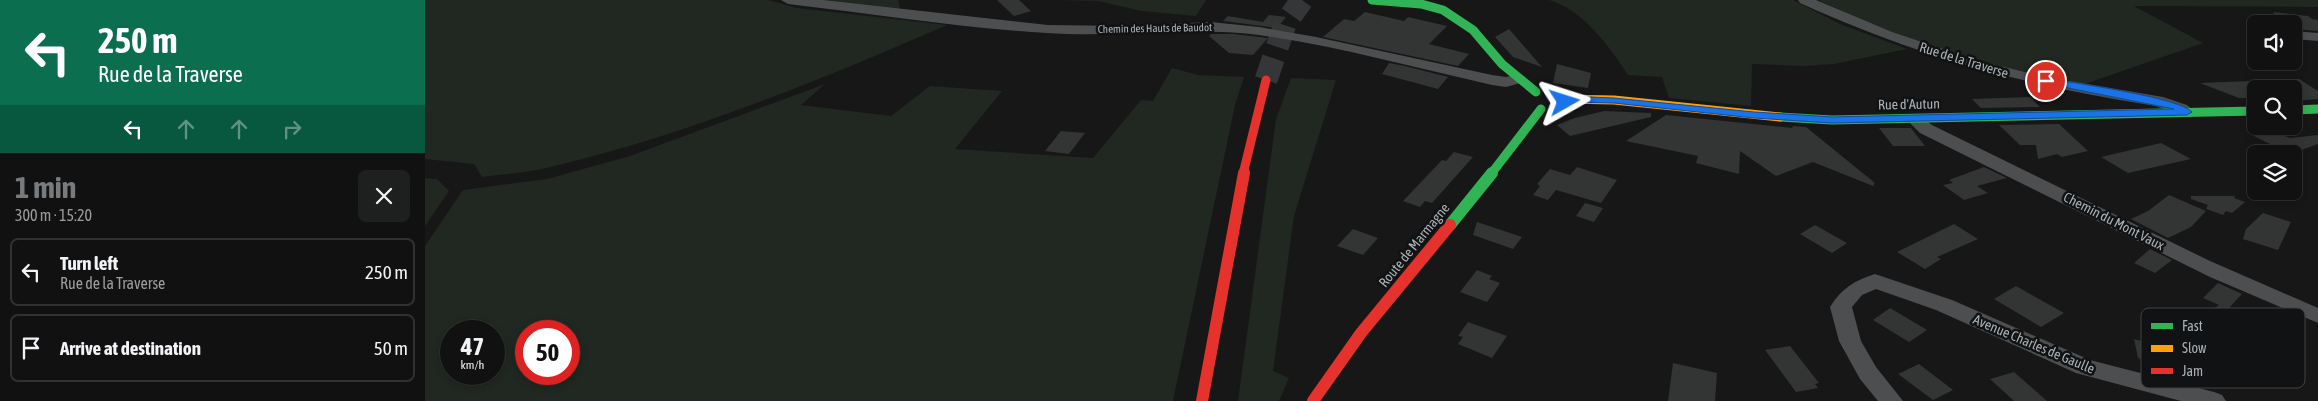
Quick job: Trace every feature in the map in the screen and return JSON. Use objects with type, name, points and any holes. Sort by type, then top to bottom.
[{"type":"main road","points":[[1371,0],[1421,4],[1443,10],[1473,30],[1502,64],[1518,79],[1545,92],[1554,106]]},
{"type":"main road","points":[[1202,401],[1245,164],[1266,80]]},
{"type":"main road","points":[[1545,92],[1530,96],[1529,102],[1554,106]]},
{"type":"main road","name":"Rue d'Autun","points":[[1554,106],[1614,100],[1754,115],[1832,120],[1914,120],[2247,111]]},
{"type":"main road","name":"Route de Marmagne","points":[[1313,401],[1325,381],[1357,339],[1518,141],[1554,106]]},
{"type":"main road","points":[[2302,110],[2318,109]]},
{"type":"street","name":"Chemin des Hauts de Baudot","points":[[788,0],[1048,29],[1123,30],[1211,26],[1316,40],[1492,80],[1506,82],[1518,79]]},
{"type":"street","name":"Rue de la Traverse","points":[[1805,0],[1881,33],[1961,61],[2029,78],[2176,106],[2187,112]]},
{"type":"street","points":[[2302,36],[2318,37]]},
{"type":"street","name":"Chemin du Mont Vaux","points":[[1914,120],[1926,130],[2027,177],[2141,236],[2205,267],[2300,308]]},
{"type":"street","name":"Avenue Charles de Gaulle","points":[[1858,288],[1875,281],[1944,305],[2084,367],[2141,382]]},
{"type":"street","points":[[1858,288],[1846,297],[1841,307],[1850,341],[1868,373],[1891,401]]},
{"type":"street","name":"Chemin du Mont Vaux","points":[[2305,310],[2318,316]]},
{"type":"street","name":"Avenue Charles de Gaulle","points":[[2164,388],[2214,401]]},
{"type":"shaded area","points":[[425,0],[768,0],[797,8],[947,25],[801,86],[701,123],[600,154],[542,169],[482,177],[474,164],[425,159]]},
{"type":"shaded area","points":[[817,0],[898,0],[900,7],[896,10]]},
{"type":"shaded area","points":[[1058,0],[1206,0],[1196,16],[1141,11],[1098,1]]},
{"type":"shaded area","points":[[1549,0],[1793,0],[1840,24],[1907,49],[1834,64],[1803,66],[1752,64],[1751,106],[1669,98],[1662,77],[1628,75],[1604,41],[1584,20],[1561,5]]},
{"type":"shaded area","points":[[1818,0],[2318,0],[2318,7],[2134,6],[2203,43],[2085,84],[1967,60],[1883,30]]},
{"type":"shaded area","points":[[1172,68],[1198,75],[1244,77],[1235,105],[1173,401],[425,401],[425,246],[463,190],[547,179],[630,156],[825,84],[801,105],[891,116],[930,86],[1002,91],[955,149],[1093,158],[1141,100],[1153,101]]},
{"type":"shaded area","points":[[1291,78],[1336,80],[1294,216],[1273,371],[1289,378],[1279,401],[1238,401],[1276,119]]},
{"type":"shaded area","points":[[425,178],[437,179],[449,191],[425,226]]},
{"type":"building","points":[[997,0],[1019,0],[1031,11],[1014,16]]},
{"type":"building","points":[[1365,12],[1404,21],[1408,17],[1447,26],[1429,44],[1469,54],[1458,66],[1323,37],[1344,19],[1354,21]]},
{"type":"building","points":[[2273,12],[2299,15],[2275,15]]},
{"type":"building","points":[[1269,15],[1286,17],[1277,28],[1223,21],[1228,16],[1263,22]]},
{"type":"building","points":[[2302,15],[2318,20],[2318,31],[2302,30]]},
{"type":"building","points":[[1509,29],[1542,67],[1513,57],[1495,37]]},
{"type":"building","points":[[1211,34],[1233,34],[1268,38],[1253,55],[1229,53],[1209,36]]},
{"type":"building","points":[[1389,63],[1448,77],[1438,89],[1382,74]]},
{"type":"building","points":[[1557,64],[1591,73],[1588,88],[1553,83]]},
{"type":"building","points":[[2247,81],[2247,98],[2239,98],[2200,83]]},
{"type":"building","points":[[2302,81],[2318,91],[2318,99],[2302,100]]},
{"type":"building","points":[[2030,97],[2040,107],[1981,108],[1972,99]]},
{"type":"building","points":[[1604,111],[1651,113],[1651,117],[1570,136],[1557,125],[1575,118]]},
{"type":"building","points":[[1666,115],[1793,128],[1792,126],[1806,127],[1875,183],[1873,186],[1813,162],[1776,176],[1740,151],[1739,174],[1696,163],[1698,156],[1626,141]]},
{"type":"building","points":[[2059,124],[2088,151],[2062,157],[2057,154],[2038,159],[2036,145],[2020,145],[1999,125]]},
{"type":"building","points":[[1879,128],[1911,128],[1925,146],[1893,146]]},
{"type":"building","points":[[1061,131],[1085,133],[1069,154],[1045,151]]},
{"type":"building","points":[[2282,135],[2290,138],[2318,135],[2318,144],[2302,150],[2302,145],[2272,145],[2254,136]]},
{"type":"building","points":[[2161,143],[2191,159],[2128,173],[2101,157]]},
{"type":"building","points":[[1454,152],[1473,157],[1432,203],[1425,201],[1420,207],[1403,201],[1442,160],[1446,161]]},
{"type":"building","points":[[1577,167],[1617,180],[1601,203],[1556,190],[1548,200],[1533,195],[1540,186],[1537,184],[1550,169],[1570,175]]},
{"type":"building","points":[[1984,167],[2007,178],[1977,186],[1988,193],[1964,200],[1943,185],[1953,183],[1949,180]]},
{"type":"building","points":[[2169,195],[2206,211],[2191,227],[2168,238],[2131,219],[2148,211]]},
{"type":"building","points":[[2191,196],[2235,196],[2234,198],[2245,202],[2232,213],[2226,211],[2223,215],[2206,209],[2208,205],[2191,199]]},
{"type":"building","points":[[1585,203],[1603,208],[1594,222],[1576,216]]},
{"type":"building","points":[[2263,213],[2291,222],[2278,250],[2243,239],[2246,229]]},
{"type":"building","points":[[1477,222],[1522,237],[1513,249],[1473,235]]},
{"type":"building","points":[[1954,224],[1978,239],[1937,257],[1941,259],[1925,269],[1897,252]]},
{"type":"building","points":[[1815,225],[1847,243],[1832,253],[1800,234]]},
{"type":"building","points":[[1353,229],[1378,238],[1363,255],[1337,246]]},
{"type":"building","points":[[2150,249],[2172,260],[2155,273],[2134,263]]},
{"type":"building","points":[[1477,270],[1492,276],[1489,279],[1500,283],[1487,302],[1460,292]]},
{"type":"building","points":[[2218,283],[2242,294],[2229,308],[2214,308],[2219,305],[2203,298]]},
{"type":"building","points":[[2016,286],[2064,313],[2041,327],[1994,299]]},
{"type":"building","points":[[1890,308],[1927,330],[1909,342],[1873,320]]},
{"type":"building","points":[[1468,322],[1507,336],[1492,358],[1458,344],[1463,337],[1458,336]]},
{"type":"building","points":[[2134,339],[2141,341],[2141,359],[2138,358]]},
{"type":"building","points":[[1790,346],[1819,383],[1815,384],[1818,388],[1796,392],[1765,350]]},
{"type":"building","points":[[1673,363],[1717,373],[1715,401],[1668,401]]},
{"type":"building","points":[[1919,364],[1953,390],[1933,400],[1898,374]]},
{"type":"building","points":[[2014,372],[2047,401],[2014,401],[1990,379]]},
{"type":"tunnel","points":[[1266,80],[1285,24],[1302,0]]},
{"type":"traffic: fast","points":[[1372,0],[1421,4],[1443,10],[1473,30],[1502,64],[1536,92]]},
{"type":"traffic: fast","points":[[1450,225],[1518,141],[1541,109]]},
{"type":"traffic: fast","points":[[2302,110],[2318,109]]},
{"type":"traffic: fast","points":[[1780,117],[1832,120],[2247,111]]},
{"type":"traffic: slow","points":[[1564,99],[1614,100],[1780,117]]},
{"type":"traffic: jam","points":[[1202,401],[1245,165],[1266,80]]},
{"type":"traffic: jam","points":[[1313,401],[1361,333],[1450,225]]},
{"type":"route","points":[[1565,102],[1564,99],[1614,100],[1754,115],[1832,120],[1914,120],[2187,112],[2176,106],[2149,100],[2046,81]]}]
